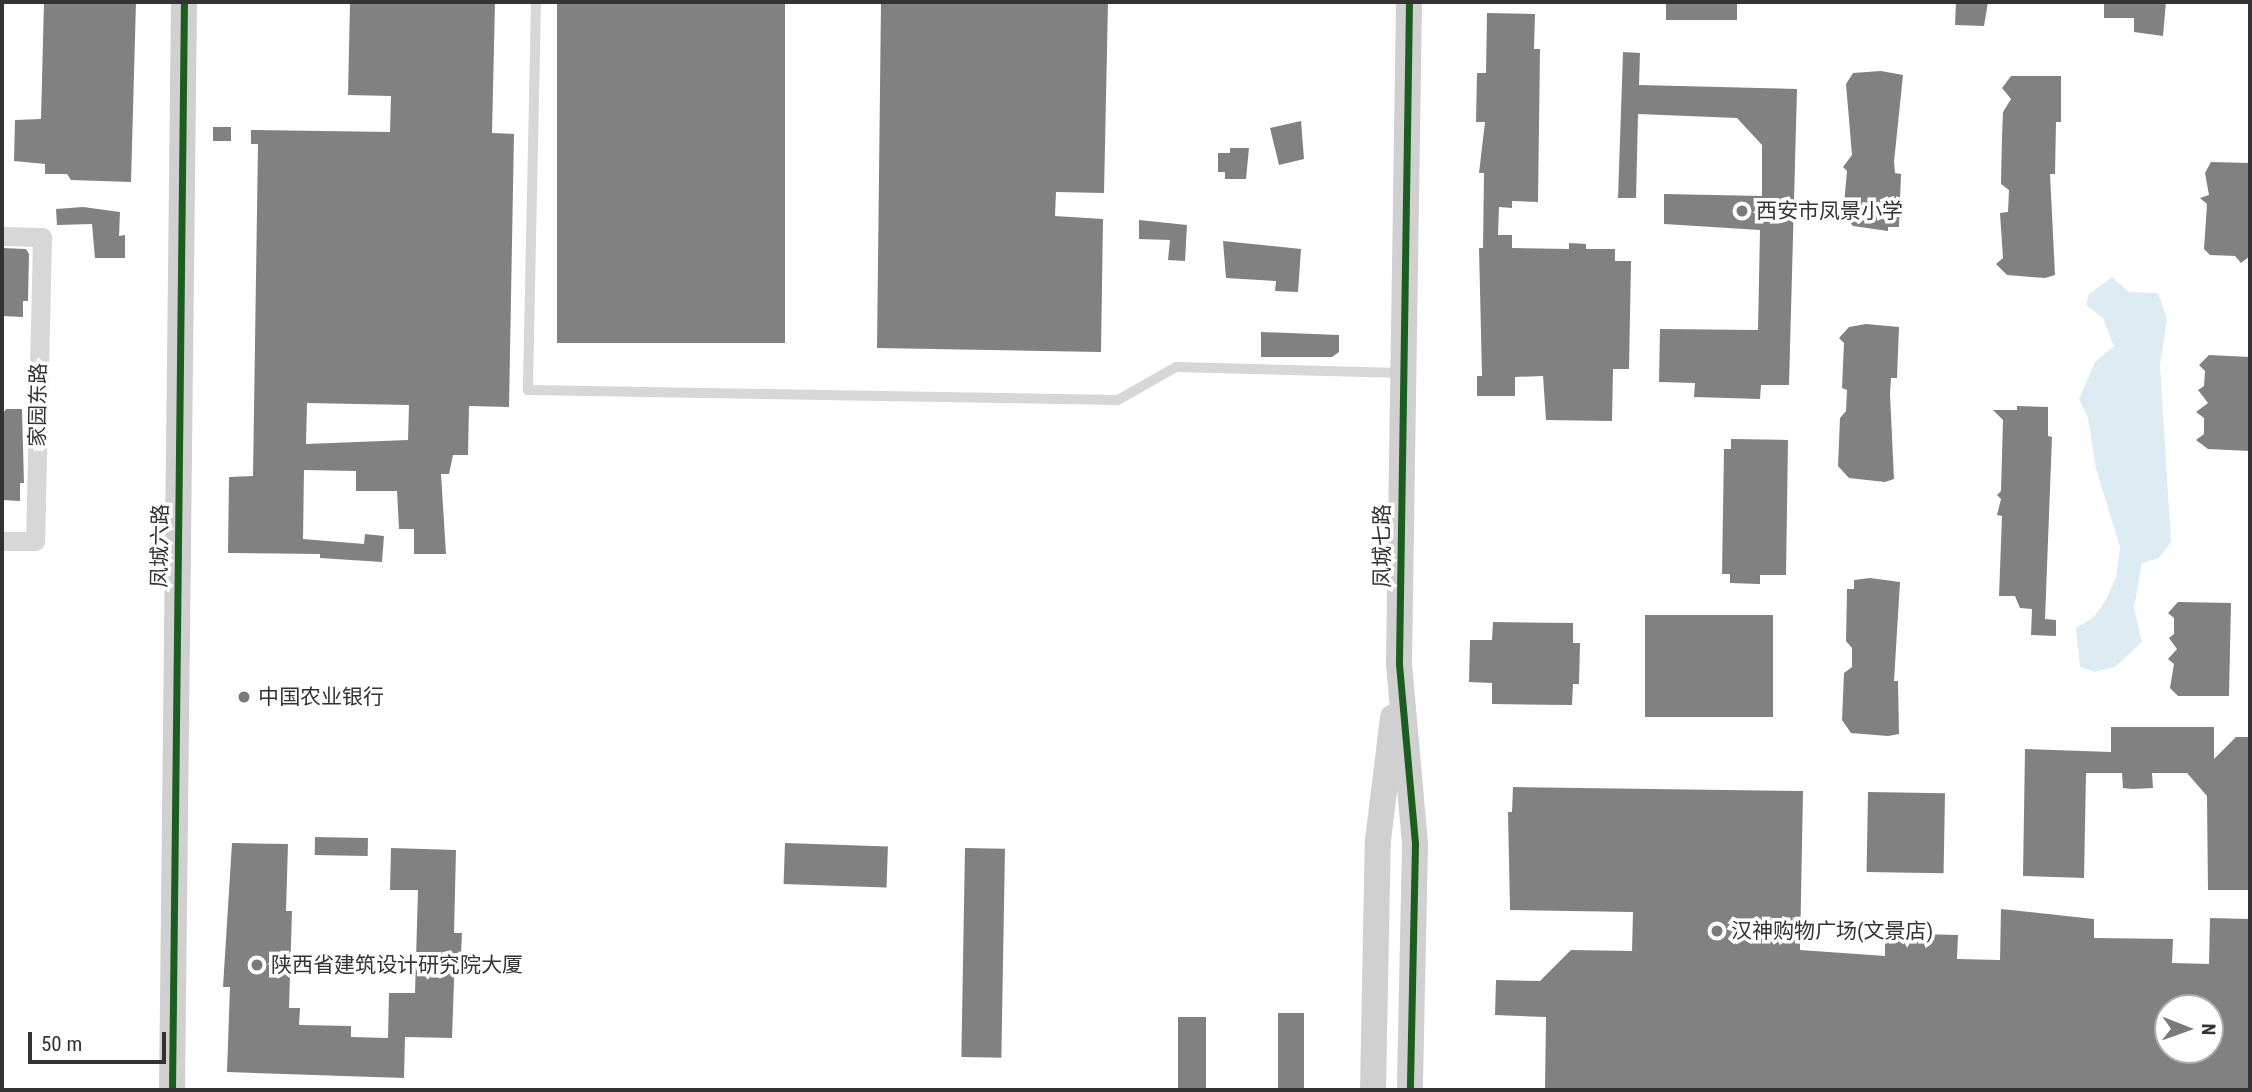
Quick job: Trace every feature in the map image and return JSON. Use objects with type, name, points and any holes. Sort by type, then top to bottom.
[{"type":"street","name":"凤城六路","points":[[172,1090],[184,2]]},
{"type":"street","name":"凤城七路","points":[[1409,2],[1399,663],[1415,845],[1410,1090]]},
{"type":"street","name":"家园东路","points":[[2,236],[42,237],[35,541],[2,541]]},
{"type":"street","name":"凤城七路","points":[[1373,1090],[1378,840],[1399,663]]},
{"type":"lane","points":[[536,2],[528,390],[1118,400],[1175,367],[1402,373]]},
{"type":"shaded area","points":[[2112,277],[2129,292],[2158,293],[2167,319],[2160,365],[2171,542],[2159,558],[2142,563],[2134,608],[2142,642],[2115,667],[2095,672],[2080,667],[2076,628],[2094,617],[2106,600],[2116,577],[2120,547],[2096,469],[2088,418],[2079,399],[2095,362],[2114,346],[2103,318],[2086,305],[2089,294]]},
{"type":"building","points":[[44,2],[136,2],[131,182],[71,180],[67,174],[45,174],[45,164],[14,161],[15,120],[41,119]]},
{"type":"building","points":[[350,2],[495,2],[492,133],[514,134],[509,407],[469,406],[468,455],[453,455],[449,474],[441,474],[446,554],[414,554],[414,529],[399,529],[397,491],[356,491],[356,471],[304,470],[303,539],[364,544],[365,534],[384,536],[382,562],[320,558],[320,554],[228,553],[229,477],[253,476],[258,144],[251,144],[251,130],[390,132],[391,96],[348,95]],"holes":[[[307,403],[409,405],[408,440],[306,444]]]},
{"type":"building","points":[[557,2],[785,2],[785,343],[557,343]]},
{"type":"building","points":[[881,2],[1108,2],[1104,193],[1056,192],[1055,216],[1103,219],[1101,352],[877,348]]},
{"type":"building","points":[[1666,2],[1737,2],[1737,20],[1666,20]]},
{"type":"building","points":[[1956,2],[1988,2],[1984,26],[1955,25]]},
{"type":"building","points":[[2104,2],[2166,2],[2163,36],[2134,32],[2134,18],[2104,18]]},
{"type":"building","points":[[1487,13],[1535,14],[1534,49],[1540,49],[1538,202],[1512,201],[1512,208],[1499,207],[1498,235],[1512,235],[1512,248],[1569,249],[1569,243],[1586,244],[1586,249],[1615,249],[1615,261],[1631,261],[1629,369],[1613,369],[1612,421],[1546,420],[1543,376],[1515,377],[1515,396],[1477,396],[1477,376],[1482,376],[1479,248],[1483,248],[1484,173],[1479,173],[1485,122],[1476,122],[1477,73],[1486,73]]},
{"type":"building","points":[[1623,52],[1640,53],[1639,85],[1797,89],[1789,385],[1761,385],[1760,399],[1694,397],[1695,383],[1659,382],[1660,329],[1758,330],[1760,230],[1664,224],[1664,194],[1762,196],[1762,145],[1737,118],[1638,114],[1636,198],[1618,198]]},
{"type":"building","points":[[1881,71],[1903,75],[1894,162],[1895,173],[1901,174],[1899,227],[1888,227],[1888,231],[1853,226],[1843,215],[1847,171],[1843,167],[1852,155],[1846,84],[1853,73]]},
{"type":"building","points":[[2011,76],[2061,76],[2061,122],[2056,122],[2055,174],[2050,174],[2055,275],[2045,278],[2007,275],[1996,264],[2003,258],[2000,213],[2008,212],[2009,190],[2001,184],[2002,136],[2003,112],[2011,99],[2002,88]]},
{"type":"building","points":[[1301,121],[1304,159],[1279,165],[1270,128]]},
{"type":"building","points":[[213,127],[231,127],[231,141],[213,141]]},
{"type":"building","points":[[1230,148],[1249,148],[1246,179],[1225,179],[1225,172],[1218,172],[1218,153],[1230,153]]},
{"type":"building","points":[[2211,162],[2250,163],[2250,256],[2241,263],[2235,256],[2210,255],[2204,249],[2207,204],[2200,198],[2209,195],[2205,173]]},
{"type":"building","points":[[83,207],[120,212],[119,236],[125,235],[125,258],[95,258],[92,224],[57,225],[56,209]]},
{"type":"building","points":[[1139,220],[1187,225],[1185,261],[1168,260],[1170,240],[1139,239]]},
{"type":"building","points":[[1223,241],[1301,249],[1298,292],[1275,291],[1276,281],[1226,278]]},
{"type":"building","points":[[2,248],[26,249],[29,254],[28,301],[23,301],[23,317],[2,316]]},
{"type":"building","points":[[1866,324],[1899,327],[1897,378],[1891,378],[1890,394],[1894,479],[1885,482],[1849,478],[1838,466],[1840,418],[1846,411],[1847,390],[1842,388],[1844,343],[1839,338],[1849,327]]},
{"type":"building","points":[[1261,332],[1339,335],[1339,352],[1332,357],[1261,357]]},
{"type":"building","points":[[2209,355],[2250,357],[2250,451],[2208,449],[2196,440],[2204,434],[2204,418],[2196,412],[2208,403],[2198,390],[2204,386],[2205,371],[2199,365]]},
{"type":"building","points":[[2017,406],[2048,407],[2048,436],[2052,437],[2045,619],[2056,620],[2056,636],[2031,635],[2032,609],[2020,608],[2015,596],[1999,596],[2002,516],[1997,515],[2001,499],[1997,495],[2001,491],[2003,420],[1993,410],[2017,410]]},
{"type":"building","points":[[6,409],[22,409],[24,483],[20,483],[20,501],[2,500],[2,415]]},
{"type":"building","points":[[1731,439],[1788,440],[1786,575],[1760,575],[1760,584],[1730,583],[1730,574],[1722,574],[1724,449],[1731,449]]},
{"type":"building","points":[[1870,578],[1900,582],[1894,681],[1898,681],[1899,734],[1888,736],[1851,733],[1842,720],[1844,673],[1852,667],[1852,648],[1846,641],[1847,589],[1854,589],[1854,580]]},
{"type":"building","points":[[2178,602],[2231,603],[2229,696],[2178,696],[2170,688],[2174,664],[2168,659],[2177,649],[2169,638],[2174,634],[2174,618],[2168,613]]},
{"type":"building","points":[[1645,615],[1773,615],[1773,717],[1645,717]]},
{"type":"building","points":[[1493,622],[1573,623],[1573,643],[1580,643],[1579,684],[1573,684],[1572,705],[1492,704],[1492,683],[1469,682],[1470,640],[1492,640]]},
{"type":"building","points":[[2111,727],[2214,727],[2214,759],[2236,737],[2250,737],[2250,890],[2208,890],[2207,796],[2187,773],[2152,773],[2153,788],[2132,789],[2123,788],[2122,773],[2086,773],[2084,878],[2023,876],[2025,749],[2111,752]]},
{"type":"building","name":"汉神购物广场(文景店)","points":[[1513,787],[1803,791],[1800,950],[1885,956],[1885,933],[1958,935],[1957,959],[2000,960],[2001,909],[2094,919],[2094,938],[2173,939],[2172,963],[2209,964],[2210,918],[2250,919],[2250,1090],[1545,1090],[1546,1017],[1495,1015],[1496,980],[1540,981],[1571,950],[1632,951],[1633,912],[1510,910],[1508,812],[1512,812]]},
{"type":"building","points":[[1868,792],[1945,793],[1944,873],[1867,872]]},
{"type":"building","points":[[315,837],[368,838],[368,856],[315,855]]},
{"type":"building","name":"陕西省建筑设计研究院大厦","points":[[232,843],[288,844],[286,911],[292,911],[289,1008],[300,1008],[299,1025],[351,1026],[351,1037],[388,1038],[389,993],[415,993],[418,890],[390,890],[391,848],[456,850],[454,933],[462,933],[461,953],[455,953],[452,1038],[405,1037],[404,1078],[227,1072],[230,987],[223,987]]},
{"type":"building","points":[[785,843],[888,847],[887,888],[784,884]]},
{"type":"building","points":[[965,848],[1005,849],[1001,1058],[961,1057]]},
{"type":"building","points":[[1278,1013],[1304,1013],[1304,1090],[1278,1090]]},
{"type":"building","points":[[1178,1017],[1206,1017],[1206,1090],[1178,1090]]},
{"type":"cycle path","points":[[172,1090],[184,2]]},
{"type":"cycle path","points":[[1409,2],[1399,664],[1415,844],[1410,1090]]},
{"type":"place","name":"西安市凤景小学","points":[[1742,211]]},
{"type":"place","name":"中国农业银行","points":[[244,697]]},
{"type":"place","name":"汉神购物广场(文景店)","points":[[1717,931]]},
{"type":"place","name":"陕西省建筑设计研究院大厦","points":[[257,965]]}]
